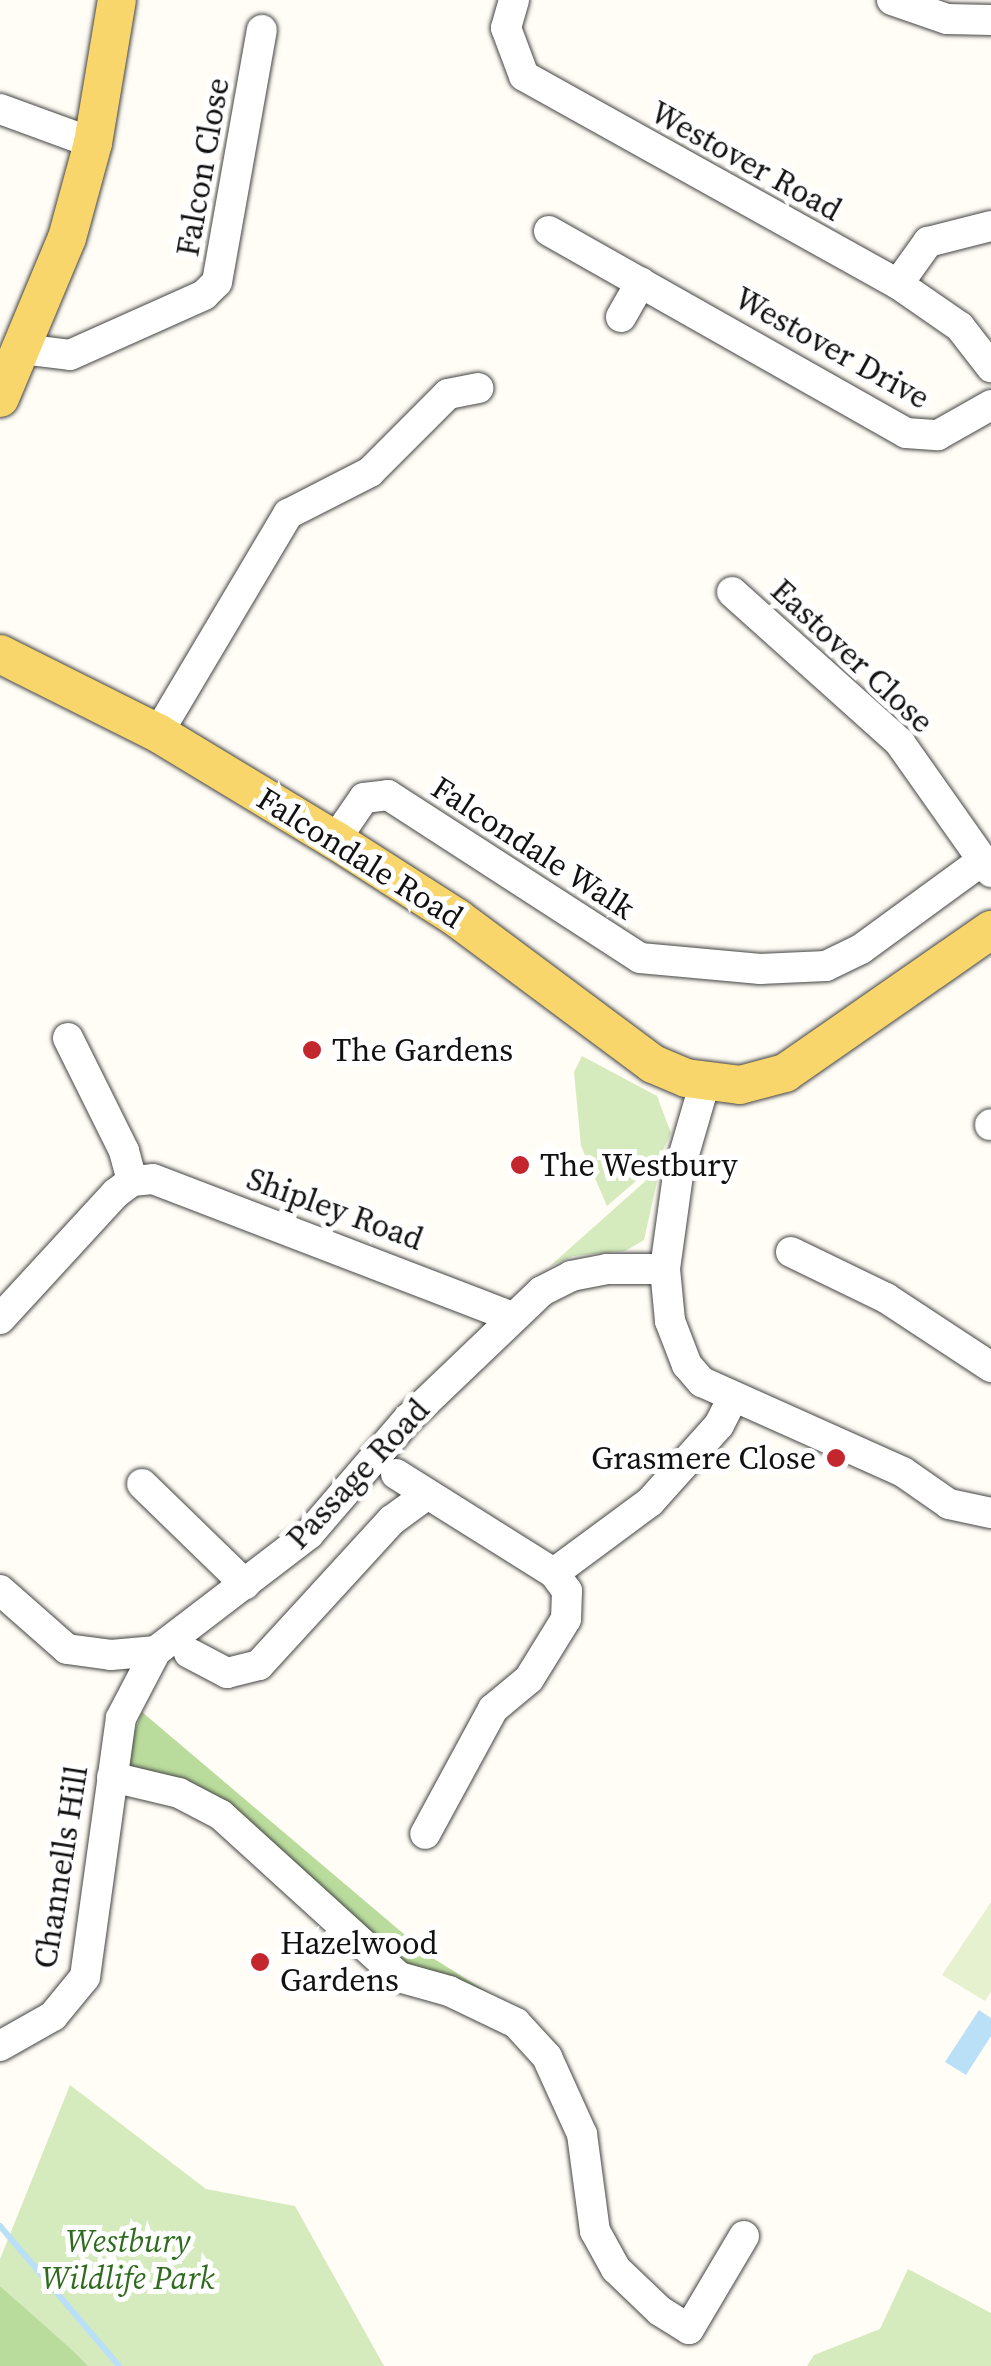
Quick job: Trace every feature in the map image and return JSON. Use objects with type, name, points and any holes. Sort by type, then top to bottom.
[{"type":"main road","points":[[0,398],[67,238],[93,143],[117,0]]},
{"type":"main road","name":"Falcondale Road","points":[[0,654],[158,733],[456,918],[653,1064],[705,1082]]},
{"type":"main road","points":[[705,1082],[740,1085],[785,1074],[991,930]]},
{"type":"street","name":"Westover Road","points":[[514,0],[506,28],[524,76],[898,284],[960,326],[991,366]]},
{"type":"street","points":[[892,0],[947,19],[991,20]]},
{"type":"street","name":"Falcon Close","points":[[22,350],[47,356],[83,350],[204,295],[217,282],[262,30]]},
{"type":"street","points":[[0,110],[93,143]]},
{"type":"street","points":[[898,284],[928,242],[991,226]]},
{"type":"street","name":"Westover Drive","points":[[549,231],[906,434],[938,435],[991,405]]},
{"type":"street","points":[[622,317],[641,282]]},
{"type":"street","points":[[158,733],[288,514],[370,472],[462,380]]},
{"type":"street","name":"Eastover Close","points":[[732,592],[900,743],[987,866]]},
{"type":"street","name":"Falcondale Walk","points":[[334,840],[364,798],[388,795],[640,958],[760,969],[826,966],[861,949],[987,866]]},
{"type":"street","points":[[0,1319],[132,1181],[124,1151],[68,1038]]},
{"type":"street","points":[[705,1082],[678,1175],[665,1269],[670,1321],[693,1374],[934,1488],[944,1484],[964,1494],[979,1508]]},
{"type":"street","name":"Shipley Road","points":[[132,1181],[152,1179],[510,1316]]},
{"type":"street","points":[[791,1252],[886,1298],[991,1366]]},
{"type":"street","name":"Passage Road","points":[[156,1651],[309,1534],[408,1419],[510,1316],[571,1276],[665,1269]]},
{"type":"street","points":[[554,1573],[650,1502],[719,1424],[722,1389]]},
{"type":"street","points":[[396,1474],[425,1496],[554,1573],[567,1591],[566,1619],[529,1679],[493,1710],[425,1834]]},
{"type":"street","points":[[142,1484],[245,1584]]},
{"type":"street","points":[[189,1653],[214,1670],[239,1672],[259,1666],[285,1625],[392,1520],[425,1496]]},
{"type":"street","points":[[0,1590],[67,1649],[112,1655],[156,1651]]},
{"type":"street","name":"Channells Hill","points":[[120,1718],[156,1651]]},
{"type":"street","name":"Channells Hill","points":[[0,2046],[53,2016],[85,1976],[120,1718],[112,1655]]},
{"type":"street","points":[[112,1777],[179,1793],[220,1815],[399,1978],[449,1991],[516,2023],[547,2057],[582,2134],[595,2231],[616,2269],[660,2310],[690,2329],[744,2236]]},
{"type":"green space","points":[[582,1056],[657,1096],[671,1133],[657,1163],[607,1206],[581,1146],[574,1072]]},
{"type":"green space","points":[[660,1168],[644,1240],[625,1251],[573,1256],[550,1266]]},
{"type":"green space","points":[[142,1712],[431,1957],[508,2005],[403,1970],[179,1778],[133,1767],[125,1756]]},
{"type":"green space","points":[[991,1902],[991,1992],[985,2001],[942,1975]]},
{"type":"green space","name":"Westbury Wildlife Park","points":[[70,2085],[206,2189],[295,2206],[384,2366],[88,2366],[0,2286],[0,2259]]},
{"type":"green space","points":[[908,2269],[991,2313],[991,2366],[807,2366],[814,2355],[880,2329]]},
{"type":"green space","name":"Westbury Wildlife Park","points":[[0,2286],[72,2350],[88,2366],[0,2366]]},
{"type":"water","points":[[979,2010],[991,2018],[991,2036],[966,2075],[945,2062]]},
{"type":"waterway","points":[[0,2226],[119,2366]]},
{"type":"place","name":"The Gardens","points":[[312,1050]]},
{"type":"place","name":"The Westbury","points":[[520,1165]]},
{"type":"place","name":"Grasmere Close","points":[[836,1458]]},
{"type":"place","name":"Hazelwood Gardens","points":[[260,1962]]}]
